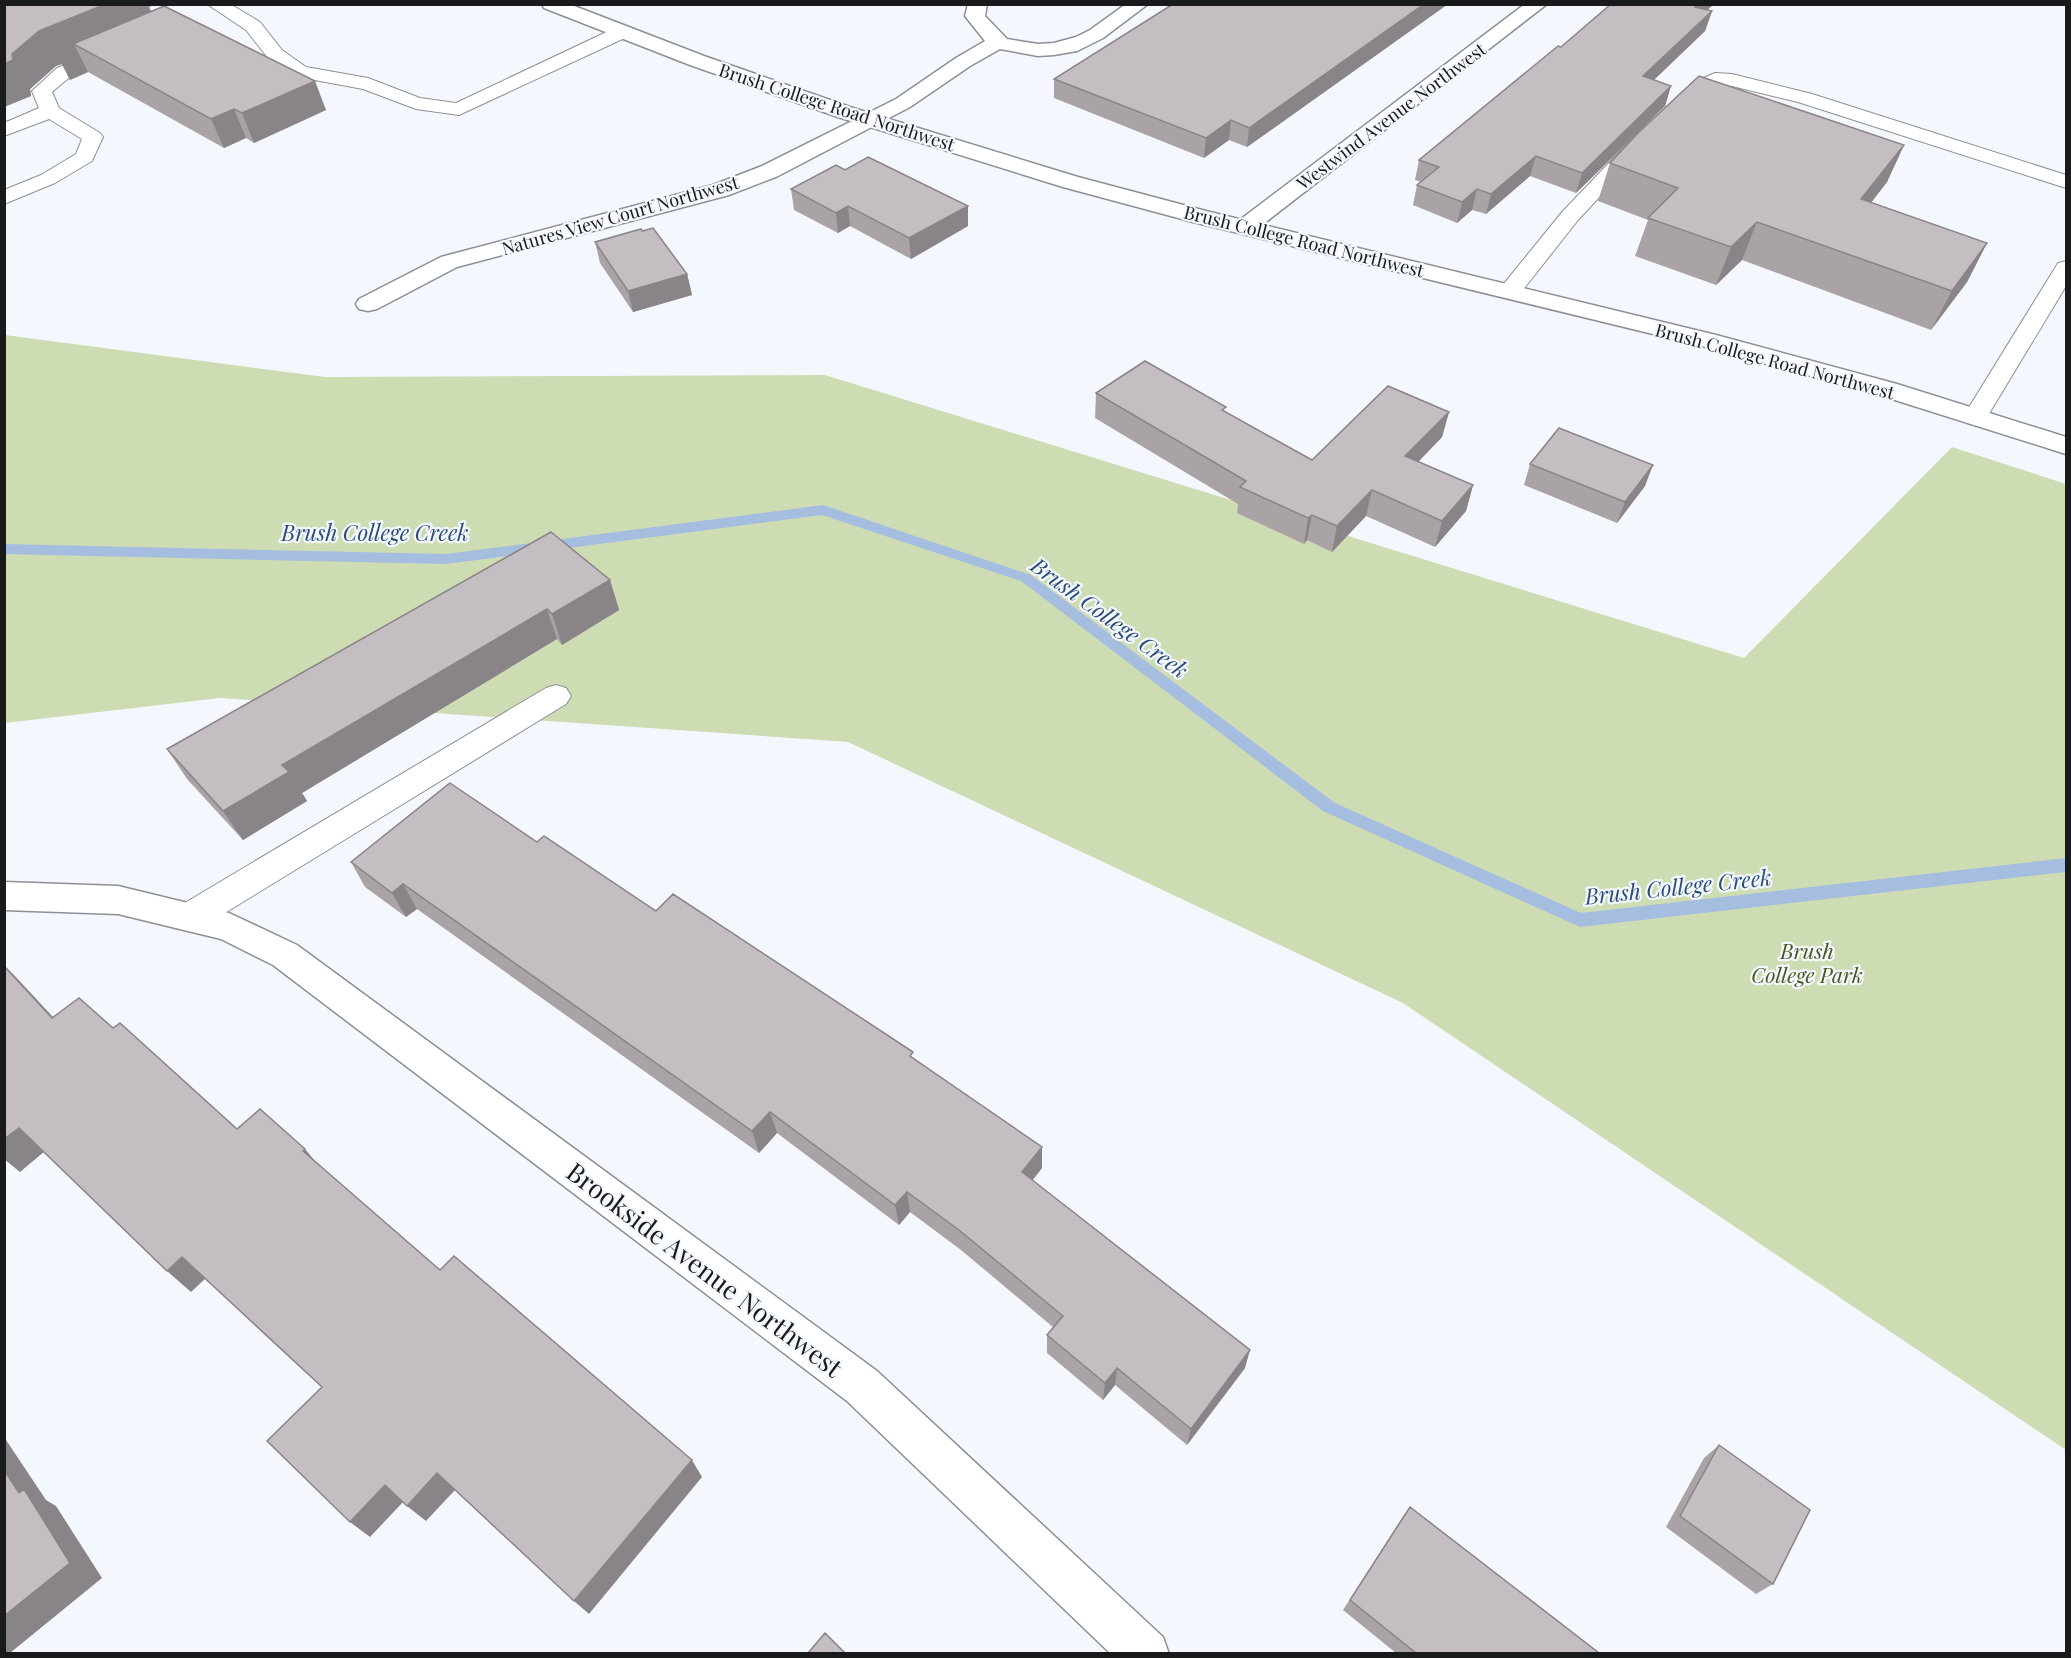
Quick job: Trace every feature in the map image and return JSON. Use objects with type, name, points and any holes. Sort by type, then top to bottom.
[{"type":"street","name":"Brush College Road Northwest","points":[[551,4],[757,82],[869,120],[1144,202],[1588,310],[1839,377],[2067,446]]},
{"type":"street","points":[[978,4],[975,16],[997,43],[1031,49],[1059,49],[1077,45],[1139,4]]},
{"type":"street","name":"Westwind Avenue Northwest","points":[[1245,228],[1538,4]]},
{"type":"street","name":"Natures View Court Northwest","points":[[368,304],[449,262],[721,190],[770,171],[903,102],[997,43]]},
{"type":"street","name":"Brookside Avenue Northwest","points":[[4,896],[118,900],[229,927],[285,955],[862,1386],[1146,1653]]},
{"type":"lane","points":[[217,8],[254,26],[274,54],[300,72],[368,84],[416,103],[459,109],[622,32]]},
{"type":"lane","points":[[4,198],[48,179],[85,157],[93,137],[50,111],[42,91],[64,72],[127,46]]},
{"type":"lane","points":[[1667,118],[1701,86],[1715,79],[1731,80],[1805,98],[2067,182]]},
{"type":"lane","points":[[4,130],[50,111]]},
{"type":"lane","points":[[1510,291],[1548,241],[1616,166],[1650,134]]},
{"type":"lane","points":[[1975,417],[2067,268]]},
{"type":"lane","points":[[190,917],[556,696]]},
{"type":"green space","name":"Brush College Park","points":[[5,335],[325,377],[825,375],[1744,658],[1952,447],[2066,484],[2066,1450],[1403,1003],[848,742],[220,698],[5,723]]},
{"type":"building","points":[[4,4],[106,4],[39,31],[12,54],[13,60],[4,64]]},
{"type":"building","points":[[1173,4],[1424,4],[1249,128],[1231,120],[1206,138],[1054,79]]},
{"type":"building","points":[[1611,4],[1698,4],[1695,7],[1712,11],[1643,76],[1671,86],[1582,173],[1536,156],[1491,194],[1477,189],[1462,202],[1417,185],[1439,167],[1419,160],[1558,46],[1561,47]]},
{"type":"building","points":[[164,6],[315,81],[242,113],[234,109],[211,119],[74,44],[56,51]]},
{"type":"building","points":[[1699,76],[1904,145],[1861,199],[1987,243],[1952,291],[1757,222],[1731,247],[1648,218],[1678,188],[1610,163],[1637,134]]},
{"type":"building","points":[[868,157],[968,206],[909,238],[848,206],[836,213],[791,189],[836,165],[845,170]]},
{"type":"building","points":[[653,228],[687,274],[628,291],[595,242],[641,229],[642,231]]},
{"type":"building","points":[[1145,361],[1226,407],[1222,410],[1312,460],[1388,386],[1449,412],[1405,456],[1473,485],[1442,521],[1372,490],[1337,526],[1312,515],[1308,518],[1240,487],[1246,481],[1096,393]]},
{"type":"building","points":[[1559,428],[1653,465],[1625,502],[1530,464]]},
{"type":"building","points":[[551,532],[610,580],[552,614],[547,609],[282,765],[289,772],[223,811],[167,749]]},
{"type":"building","points":[[450,783],[537,842],[544,836],[656,911],[673,894],[913,1052],[910,1056],[1042,1147],[1022,1172],[1250,1350],[1191,1429],[1117,1368],[1105,1383],[1047,1335],[1063,1316],[959,1230],[907,1192],[895,1205],[770,1112],[752,1131],[403,884],[392,893],[351,862]]},
{"type":"building","points":[[4,966],[52,1018],[79,998],[113,1028],[120,1023],[237,1129],[260,1109],[305,1149],[303,1151],[440,1270],[454,1256],[692,1460],[574,1601],[437,1473],[407,1506],[385,1485],[350,1522],[267,1441],[322,1387],[182,1257],[167,1271],[19,1128],[4,1139]]},
{"type":"building","points":[[1719,1445],[1810,1510],[1773,1584],[1680,1516]]},
{"type":"building","points":[[4,1470],[19,1493],[24,1489],[70,1563],[4,1616]]},
{"type":"building","points":[[1410,1507],[1599,1653],[1416,1653],[1350,1600]]},
{"type":"building","points":[[825,1633],[845,1653],[808,1653]]},
{"type":"waterway","name":"Brush College Creek","points":[[4,549],[446,559],[823,510],[1026,578],[1329,807],[1580,920],[2066,865]]}]
